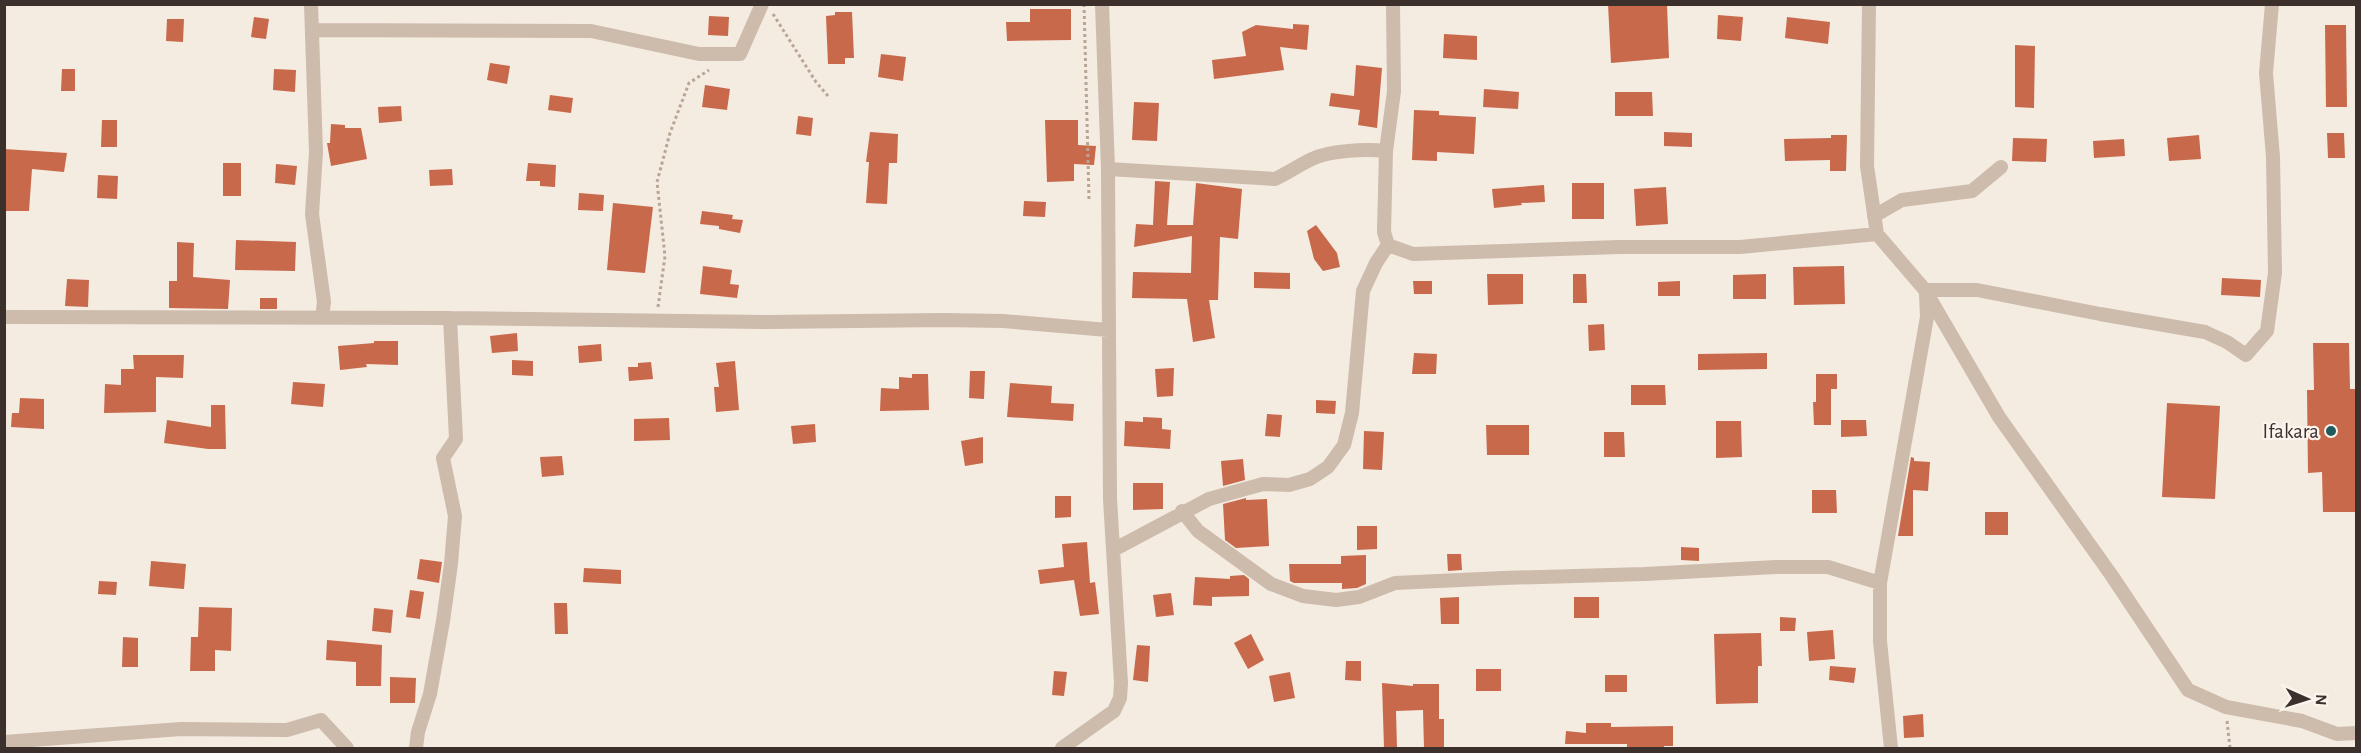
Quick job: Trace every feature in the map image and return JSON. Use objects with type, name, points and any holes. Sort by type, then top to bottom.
[{"type":"street","points":[[311,4],[316,152],[312,214],[324,302],[322,318]]},
{"type":"street","points":[[1062,748],[1109,717],[1120,698],[1121,656],[1110,499],[1108,169],[1102,4]]},
{"type":"street","points":[[1393,4],[1394,91],[1386,151],[1384,232],[1388,244],[1413,254],[1440,255],[1619,247],[1740,247],[1877,234]]},
{"type":"street","points":[[1869,4],[1867,166],[1877,234],[1925,290],[1999,417],[2112,576],[2188,690],[2226,707],[2302,721],[2337,734],[2356,733]]},
{"type":"street","points":[[1925,290],[1977,290],[2205,332],[2246,354],[2267,331],[2274,273],[2273,158],[2266,73],[2272,4]]},
{"type":"street","points":[[313,30],[591,31],[699,54],[740,54],[767,9]]},
{"type":"street","points":[[1108,169],[1275,178],[1293,171],[1314,158],[1362,149],[1386,151]]},
{"type":"street","points":[[1874,216],[1902,200],[1972,191],[2001,167]]},
{"type":"street","points":[[1115,549],[1209,499],[1241,488],[1263,484],[1289,485],[1310,479],[1328,467],[1344,445],[1352,413],[1363,291],[1388,244]]},
{"type":"street","points":[[1891,748],[1880,641],[1880,583],[1928,317],[1925,290]]},
{"type":"street","points":[[4,317],[450,318],[768,322],[943,320],[1003,321],[1108,330]]},
{"type":"street","points":[[416,748],[418,732],[430,694],[443,621],[455,516],[443,458],[456,439],[450,318]]},
{"type":"street","points":[[1182,512],[1198,531],[1271,585],[1303,596],[1336,600],[1359,597],[1395,583],[1776,567],[1828,567],[1880,583]]},
{"type":"street","points":[[4,742],[181,729],[287,730],[321,720],[347,748]]},
{"type":"path","points":[[1084,4],[1089,199]]},
{"type":"path","points":[[767,9],[828,96]]},
{"type":"path","points":[[656,321],[665,256],[657,182],[670,133],[689,83],[714,67]]},
{"type":"path","points":[[2226,707],[2230,748]]},
{"type":"building","points":[[1608,4],[1667,4],[1669,58],[1611,63]]},
{"type":"building","points":[[1030,9],[1071,9],[1071,40],[1007,41],[1006,22],[1030,22]]},
{"type":"building","points":[[835,12],[852,12],[854,58],[845,58],[845,64],[828,64],[826,16],[835,15]]},
{"type":"building","points":[[1718,15],[1743,17],[1741,41],[1717,39]]},
{"type":"building","points":[[709,16],[729,17],[728,36],[708,35]]},
{"type":"building","points":[[254,17],[269,19],[266,39],[251,37]]},
{"type":"building","points":[[1787,17],[1830,22],[1828,44],[1785,38]]},
{"type":"building","points":[[167,19],[184,19],[183,42],[166,41]]},
{"type":"building","points":[[1293,24],[1309,25],[1307,50],[1280,47],[1284,70],[1214,79],[1212,60],[1246,56],[1242,32],[1256,25],[1293,29]]},
{"type":"building","points":[[2325,25],[2346,25],[2347,107],[2326,107]]},
{"type":"building","points":[[1444,34],[1477,36],[1477,60],[1443,58]]},
{"type":"building","points":[[2015,45],[2035,46],[2034,108],[2015,107]]},
{"type":"building","points":[[881,54],[906,57],[903,81],[878,77]]},
{"type":"building","points":[[490,63],[510,66],[507,84],[487,80]]},
{"type":"building","points":[[1356,65],[1382,68],[1377,128],[1358,125],[1360,110],[1329,106],[1331,93],[1354,96]]},
{"type":"building","points":[[62,69],[75,69],[75,91],[61,91]]},
{"type":"building","points":[[274,69],[296,70],[295,92],[273,90]]},
{"type":"building","points":[[705,85],[730,89],[727,110],[702,107]]},
{"type":"building","points":[[1484,89],[1519,92],[1518,109],[1483,107]]},
{"type":"building","points":[[1615,92],[1652,92],[1653,116],[1615,116]]},
{"type":"building","points":[[550,95],[573,98],[571,113],[548,110]]},
{"type":"building","points":[[1134,102],[1159,103],[1157,141],[1132,140]]},
{"type":"building","points":[[401,106],[402,121],[379,123],[378,107]]},
{"type":"building","points":[[1414,110],[1439,111],[1439,115],[1476,117],[1474,154],[1437,152],[1437,161],[1412,160]]},
{"type":"building","points":[[798,116],[813,118],[811,136],[796,134]]},
{"type":"building","points":[[102,120],[117,120],[117,147],[101,147]]},
{"type":"building","points":[[1045,120],[1078,120],[1078,145],[1096,146],[1094,165],[1074,164],[1074,181],[1047,182]]},
{"type":"building","points":[[331,124],[345,125],[345,128],[361,128],[367,159],[331,166],[327,143],[330,143]]},
{"type":"building","points":[[870,132],[898,134],[897,163],[889,163],[887,204],[866,203],[869,162],[866,162]]},
{"type":"building","points":[[1664,132],[1692,133],[1692,147],[1664,146]]},
{"type":"building","points":[[2327,133],[2344,133],[2345,158],[2328,158]]},
{"type":"building","points":[[1831,135],[1847,135],[1846,171],[1830,171],[1830,160],[1785,161],[1784,139],[1831,138]]},
{"type":"building","points":[[2199,135],[2201,159],[2169,161],[2167,138]]},
{"type":"building","points":[[2013,138],[2047,139],[2046,162],[2012,161]]},
{"type":"building","points":[[2124,139],[2125,156],[2094,158],[2093,141]]},
{"type":"building","points":[[4,149],[67,153],[64,172],[32,169],[29,211],[5,211]]},
{"type":"building","points":[[223,163],[241,163],[241,196],[223,196]]},
{"type":"building","points":[[528,163],[556,165],[555,187],[540,186],[540,181],[526,181]]},
{"type":"building","points":[[276,164],[297,166],[295,185],[275,183]]},
{"type":"building","points":[[452,169],[453,185],[430,186],[429,170]]},
{"type":"building","points":[[98,175],[118,176],[117,199],[97,198]]},
{"type":"building","points":[[1155,181],[1170,182],[1167,225],[1193,225],[1196,183],[1242,189],[1238,239],[1220,237],[1218,300],[1209,300],[1215,338],[1193,342],[1187,299],[1132,298],[1133,272],[1191,273],[1192,236],[1134,247],[1136,224],[1153,225]]},
{"type":"building","points":[[1572,183],[1604,183],[1604,219],[1572,219]]},
{"type":"building","points":[[1544,185],[1545,202],[1521,203],[1522,205],[1494,208],[1492,189]]},
{"type":"building","points":[[1666,187],[1668,224],[1636,226],[1634,189]]},
{"type":"building","points":[[579,193],[604,195],[603,211],[578,210]]},
{"type":"building","points":[[1024,201],[1046,202],[1045,217],[1023,216]]},
{"type":"building","points":[[613,203],[653,207],[645,273],[607,270]]},
{"type":"building","points":[[702,211],[733,215],[732,219],[743,220],[740,233],[719,229],[719,226],[700,224]]},
{"type":"building","points":[[1316,225],[1337,253],[1340,267],[1323,271],[1314,259],[1307,231]]},
{"type":"building","points":[[236,240],[296,242],[295,271],[235,270]]},
{"type":"building","points":[[177,242],[194,243],[193,277],[230,280],[228,309],[169,308],[169,281],[177,281]]},
{"type":"building","points":[[703,266],[732,270],[730,284],[739,285],[737,298],[700,294]]},
{"type":"building","points":[[1844,266],[1845,304],[1794,305],[1793,267]]},
{"type":"building","points":[[1254,272],[1290,273],[1290,289],[1254,288]]},
{"type":"building","points":[[1487,274],[1523,274],[1523,304],[1488,305]]},
{"type":"building","points":[[1573,274],[1586,274],[1587,303],[1573,303]]},
{"type":"building","points":[[1766,274],[1766,299],[1733,299],[1733,275]]},
{"type":"building","points":[[2222,278],[2261,280],[2260,297],[2221,295]]},
{"type":"building","points":[[67,279],[89,280],[88,307],[65,306]]},
{"type":"building","points":[[1413,281],[1432,281],[1432,294],[1414,294]]},
{"type":"building","points":[[1680,281],[1680,296],[1658,296],[1658,282]]},
{"type":"building","points":[[260,298],[277,298],[277,309],[260,309]]},
{"type":"building","points":[[1604,324],[1605,350],[1589,351],[1588,325]]},
{"type":"building","points":[[517,333],[518,351],[492,353],[490,336]]},
{"type":"building","points":[[374,341],[398,341],[398,365],[366,364],[367,367],[340,370],[338,346],[374,343]]},
{"type":"building","name":"Ifakara","points":[[2313,343],[2349,343],[2350,389],[2355,389],[2356,512],[2323,512],[2322,472],[2308,473],[2307,390],[2314,390]]},
{"type":"building","points":[[601,344],[602,361],[579,363],[578,346]]},
{"type":"building","points":[[1414,353],[1437,354],[1436,374],[1412,374]]},
{"type":"building","points":[[1767,353],[1767,369],[1698,370],[1698,354]]},
{"type":"building","points":[[133,355],[184,355],[183,378],[156,377],[156,412],[104,413],[105,384],[121,385],[121,369],[134,369]]},
{"type":"building","points":[[512,360],[533,361],[533,376],[512,375]]},
{"type":"building","points":[[735,361],[739,410],[716,412],[714,387],[719,387],[716,363]]},
{"type":"building","points":[[651,362],[653,379],[629,381],[628,367],[638,367],[638,363]]},
{"type":"building","points":[[1174,368],[1173,396],[1157,397],[1155,369]]},
{"type":"building","points":[[970,371],[985,371],[984,399],[969,398]]},
{"type":"building","points":[[912,374],[928,374],[929,410],[880,411],[881,388],[899,389],[899,377],[912,378]]},
{"type":"building","points":[[1816,374],[1837,374],[1837,389],[1831,389],[1831,425],[1814,425],[1813,402],[1816,402]]},
{"type":"building","points":[[293,382],[325,384],[323,407],[291,404]]},
{"type":"building","points":[[1010,383],[1052,386],[1051,403],[1074,404],[1073,421],[1007,417]]},
{"type":"building","points":[[1631,385],[1665,385],[1666,405],[1631,405]]},
{"type":"building","points":[[20,398],[44,399],[44,429],[11,427],[12,413],[19,413]]},
{"type":"building","points":[[1316,400],[1336,401],[1335,414],[1316,413]]},
{"type":"building","points":[[2167,403],[2220,406],[2215,499],[2162,497]]},
{"type":"building","points":[[211,405],[225,405],[226,449],[164,443],[167,420],[211,427]]},
{"type":"building","points":[[1267,414],[1282,415],[1280,437],[1265,436]]},
{"type":"building","points":[[1143,417],[1162,418],[1162,429],[1171,430],[1170,449],[1124,446],[1125,421],[1143,422]]},
{"type":"building","points":[[669,418],[670,440],[634,441],[634,419]]},
{"type":"building","points":[[1841,420],[1866,420],[1867,436],[1841,437]]},
{"type":"building","points":[[1716,421],[1741,421],[1742,457],[1716,458]]},
{"type":"building","points":[[815,424],[816,442],[793,444],[791,426]]},
{"type":"building","points":[[1486,425],[1529,425],[1529,455],[1487,455]]},
{"type":"building","points":[[1364,431],[1384,432],[1382,470],[1363,469]]},
{"type":"building","points":[[1604,432],[1624,432],[1625,457],[1604,457]]},
{"type":"building","points":[[983,437],[983,463],[965,466],[961,441]]},
{"type":"building","points":[[562,456],[564,475],[542,477],[540,457]]},
{"type":"building","points":[[1911,457],[1914,461],[1930,462],[1928,491],[1913,490],[1913,536],[1898,536]]},
{"type":"building","points":[[1243,459],[1245,480],[1223,486],[1221,461]]},
{"type":"building","points":[[1133,483],[1163,483],[1163,509],[1133,510]]},
{"type":"building","points":[[1812,490],[1836,490],[1837,513],[1812,513]]},
{"type":"building","points":[[1055,496],[1071,496],[1071,517],[1055,518]]},
{"type":"building","points":[[1246,498],[1246,500],[1267,499],[1269,546],[1236,548],[1225,540],[1223,504]]},
{"type":"building","points":[[1985,512],[2008,512],[2008,535],[1985,535]]},
{"type":"building","points":[[1357,526],[1377,526],[1377,549],[1357,550]]},
{"type":"building","points":[[1087,542],[1090,583],[1095,582],[1099,614],[1080,616],[1074,580],[1040,584],[1038,570],[1064,567],[1062,544]]},
{"type":"building","points":[[1681,547],[1699,548],[1699,561],[1681,560]]},
{"type":"building","points":[[1447,554],[1461,554],[1462,570],[1448,571]]},
{"type":"building","points":[[1366,555],[1366,584],[1357,588],[1342,589],[1342,583],[1294,583],[1290,581],[1289,564],[1341,564],[1341,556]]},
{"type":"building","points":[[420,559],[442,562],[439,583],[417,579]]},
{"type":"building","points":[[151,561],[186,564],[184,589],[149,586]]},
{"type":"building","points":[[584,568],[621,570],[621,584],[583,582]]},
{"type":"building","points":[[1244,575],[1249,579],[1249,596],[1212,597],[1212,606],[1193,605],[1195,577],[1230,579],[1230,576]]},
{"type":"building","points":[[99,581],[117,582],[116,595],[98,594]]},
{"type":"building","points":[[410,590],[424,592],[420,619],[406,617]]},
{"type":"building","points":[[1171,593],[1174,615],[1156,617],[1153,595]]},
{"type":"building","points":[[1459,597],[1459,624],[1441,624],[1440,598]]},
{"type":"building","points":[[1574,597],[1599,597],[1599,618],[1574,618]]},
{"type":"building","points":[[554,603],[567,603],[568,634],[555,634]]},
{"type":"building","points":[[199,607],[232,608],[231,651],[215,650],[215,671],[190,671],[191,637],[198,637]]},
{"type":"building","points":[[374,608],[393,610],[391,633],[372,631]]},
{"type":"building","points":[[1780,617],[1796,618],[1795,631],[1780,631]]},
{"type":"building","points":[[1833,630],[1835,659],[1809,661],[1807,632]]},
{"type":"building","points":[[1761,633],[1762,666],[1758,666],[1758,703],[1716,704],[1714,634]]},
{"type":"building","points":[[1251,634],[1264,660],[1248,669],[1234,643]]},
{"type":"building","points":[[123,637],[138,638],[138,667],[122,667]]},
{"type":"building","points":[[327,640],[382,645],[381,686],[356,686],[356,662],[326,660]]},
{"type":"building","points":[[1137,645],[1150,646],[1148,682],[1133,680]]},
{"type":"building","points":[[1346,661],[1361,661],[1361,681],[1345,680]]},
{"type":"building","points":[[1830,666],[1856,668],[1854,683],[1829,680]]},
{"type":"building","points":[[1476,669],[1501,669],[1501,691],[1476,691]]},
{"type":"building","points":[[1054,671],[1067,672],[1064,696],[1052,695]]},
{"type":"building","points":[[1290,672],[1295,698],[1274,702],[1269,676]]},
{"type":"building","points":[[1605,675],[1627,675],[1627,692],[1605,692]]},
{"type":"building","points":[[390,677],[416,678],[415,703],[390,703]]},
{"type":"building","points":[[1382,683],[1413,686],[1413,684],[1439,684],[1439,719],[1444,719],[1444,748],[1424,748],[1423,710],[1396,711],[1397,748],[1384,748]]},
{"type":"building","points":[[1923,714],[1924,737],[1904,738],[1903,716]]},
{"type":"building","points":[[1586,723],[1611,723],[1611,727],[1673,726],[1673,746],[1627,748],[1627,744],[1565,744],[1566,731],[1586,733]]},
{"type":"place","name":"Ifakara","points":[[2331,431]]}]
